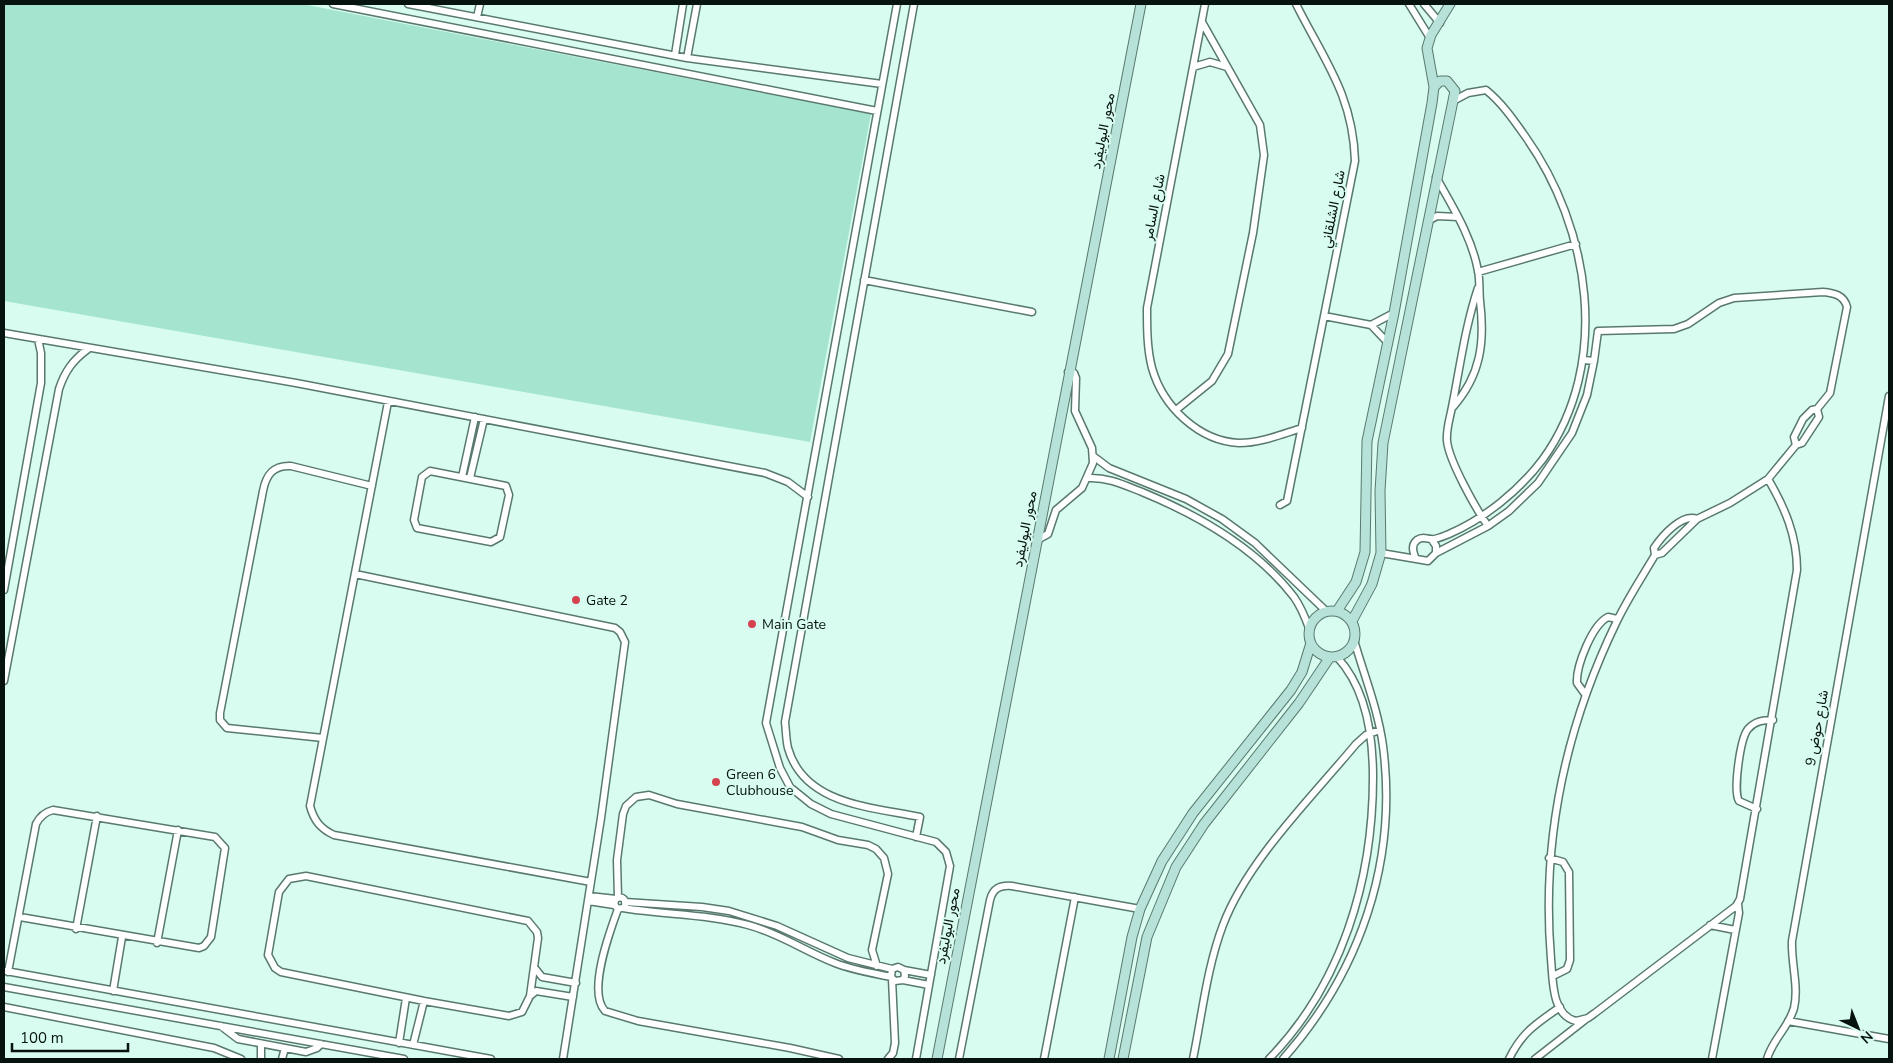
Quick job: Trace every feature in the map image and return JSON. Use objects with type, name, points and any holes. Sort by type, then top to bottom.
[{"type":"street","points":[[332,4],[877,111]]},
{"type":"street","points":[[408,4],[687,58],[882,84]]},
{"type":"street","points":[[477,17],[480,4]]},
{"type":"street","points":[[675,55],[683,4]]},
{"type":"street","points":[[687,58],[697,4]]},
{"type":"street","points":[[897,4],[766,724],[780,768],[790,787],[811,804],[831,814],[940,845],[950,860],[916,1059]]},
{"type":"street","points":[[914,4],[785,722],[788,749],[804,776],[817,790],[841,801],[920,817],[916,837]]},
{"type":"street","name":"محور البوليفرد","points":[[936,1059],[1141,4]]},
{"type":"street","name":"شارع السامر","points":[[1176,410],[1164,395],[1152,369],[1147,332],[1147,308],[1205,4]]},
{"type":"street","name":"شارع الشلقاني","points":[[1280,505],[1288,501],[1355,162],[1349,113],[1339,84],[1296,4]]},
{"type":"street","points":[[1409,4],[1430,38]]},
{"type":"street","points":[[1424,4],[1440,23]]},
{"type":"street","points":[[1337,611],[1356,582],[1365,552],[1367,441],[1394,313],[1434,87],[1428,53],[1430,38],[1450,4]]},
{"type":"street","points":[[1202,22],[1260,125],[1264,147],[1263,171],[1253,233],[1228,354],[1212,380],[1176,410],[1199,432],[1223,441],[1257,441],[1302,428]]},
{"type":"street","points":[[1193,67],[1210,62],[1227,67]]},
{"type":"street","points":[[1352,622],[1372,584],[1381,553],[1380,491],[1383,442],[1436,176],[1455,91],[1447,81],[1440,81],[1434,87]]},
{"type":"street","points":[[1432,540],[1448,535],[1481,516],[1506,497],[1543,459],[1561,427],[1575,391],[1584,360],[1585,306],[1576,244],[1551,179],[1535,150],[1508,112],[1486,90],[1468,93],[1452,102]]},
{"type":"street","points":[[1436,176],[1458,217],[1471,247],[1478,272],[1478,288],[1483,323],[1481,354],[1472,381],[1452,408]]},
{"type":"street","points":[[1427,222],[1438,216],[1458,217]]},
{"type":"street","points":[[1478,272],[1576,244]]},
{"type":"street","points":[[864,280],[1032,312]]},
{"type":"street","points":[[1478,288],[1467,326],[1447,428],[1449,447],[1481,516],[1488,526]]},
{"type":"street","points":[[1381,553],[1415,557],[1425,561],[1431,560],[1436,553],[1488,526],[1529,493],[1562,450],[1580,414],[1594,361],[1598,331],[1682,327],[1719,303],[1734,298],[1830,292],[1845,300],[1846,314],[1832,387],[1827,398],[1817,409],[1809,411],[1803,419],[1794,437],[1796,445]]},
{"type":"street","points":[[1371,325],[1394,313]]},
{"type":"street","points":[[1324,316],[1371,325],[1388,343]]},
{"type":"street","points":[[4,333],[88,349],[296,383],[765,473],[788,482],[808,497]]},
{"type":"street","points":[[4,589],[41,383],[42,368],[38,339]]},
{"type":"street","points":[[4,681],[59,389],[70,366],[88,349]]},
{"type":"street","points":[[1584,360],[1594,361]]},
{"type":"street","points":[[1036,540],[1046,536],[1056,510],[1082,488],[1088,478],[1093,456],[1088,440],[1074,411],[1076,378],[1074,373],[1068,372]]},
{"type":"street","name":"شارع حوض 9","points":[[1767,1059],[1772,1044],[1788,1021],[1795,999],[1792,941],[1889,396]]},
{"type":"street","points":[[388,402],[310,806],[313,816],[325,831],[334,836],[591,882]]},
{"type":"street","points":[[1655,555],[1662,553],[1697,519],[1730,504],[1768,479],[1796,445],[1802,444],[1819,417],[1817,409]]},
{"type":"street","points":[[462,477],[475,418]]},
{"type":"street","points":[[470,478],[484,419]]},
{"type":"street","points":[[1093,456],[1109,468],[1176,494],[1222,519],[1255,543],[1326,611]]},
{"type":"street","points":[[323,738],[224,726],[219,717],[226,681],[263,491],[268,475],[278,467],[291,466],[372,486]]},
{"type":"street","points":[[430,471],[462,477],[501,484],[508,490],[502,532],[496,541],[491,542],[417,528],[414,520],[424,474],[430,471]]},
{"type":"street","points":[[1088,478],[1106,478],[1163,501],[1231,540],[1265,568],[1294,598],[1309,628],[1311,644],[1302,672],[1291,690],[1175,838],[1140,909],[1132,937],[1109,1059]]},
{"type":"street","points":[[1712,1059],[1739,913],[1738,904],[1757,809],[1796,587],[1798,565],[1795,542],[1787,515],[1768,479]]},
{"type":"street","points":[[1588,1018],[1576,1021],[1570,1019],[1560,1007],[1553,976],[1549,928],[1550,858],[1564,764],[1585,694],[1617,619],[1655,555],[1654,548],[1667,532],[1684,521],[1697,519]]},
{"type":"street","points":[[1415,557],[1412,550],[1414,544],[1418,539],[1425,537],[1432,540],[1436,546],[1436,553]]},
{"type":"street","points":[[355,574],[615,628],[626,642],[589,899],[563,1059]]},
{"type":"street","points":[[1283,1059],[1316,1018],[1336,988],[1359,939],[1372,900],[1381,860],[1386,818],[1385,770],[1380,730],[1354,640],[1355,630],[1352,622],[1337,611],[1326,611],[1316,617],[1309,628]]},
{"type":"street","points":[[1585,694],[1577,683],[1579,665],[1598,625],[1608,617],[1617,619]]},
{"type":"street","points":[[1123,1059],[1147,937],[1176,867],[1204,824],[1333,657],[1346,652],[1354,640]]},
{"type":"street","points":[[1269,1059],[1297,1024],[1320,989],[1339,952],[1354,913],[1365,872],[1371,834],[1373,762],[1370,733],[1352,676],[1333,657],[1318,653],[1311,644]]},
{"type":"street","points":[[1757,809],[1739,801],[1735,788],[1746,732],[1757,722],[1773,720]]},
{"type":"street","points":[[1193,1059],[1216,944],[1232,905],[1253,870],[1279,836],[1356,744],[1370,733],[1380,730]]},
{"type":"street","points":[[839,1059],[790,1048],[638,1021],[605,1011],[598,1000],[598,989],[607,939],[619,903],[617,860],[623,814],[632,800],[649,795],[677,804],[802,827],[876,849],[886,862],[888,874],[872,950],[863,963]]},
{"type":"street","points":[[20,917],[76,929],[194,949],[204,946],[210,937],[225,848],[215,837],[53,810],[42,815],[38,820],[20,917],[6,971],[491,1059]]},
{"type":"street","points":[[76,929],[97,816]]},
{"type":"street","points":[[157,943],[178,830]]},
{"type":"street","points":[[1550,858],[1563,862],[1569,872],[1570,960],[1567,968],[1553,976]]},
{"type":"street","points":[[306,876],[521,919],[528,922],[538,938],[530,996],[526,1008],[522,1012],[509,1016],[424,1002],[288,974],[275,968],[268,954],[278,892],[282,884],[289,879],[306,876]]},
{"type":"street","points":[[959,1059],[992,894],[1000,886],[1006,885],[1140,909]]},
{"type":"street","points":[[1044,1059],[1075,898]]},
{"type":"street","points":[[589,899],[619,903],[702,907],[750,916],[777,926],[839,955],[863,963],[892,969],[898,967],[904,970],[931,975]]},
{"type":"street","points":[[619,903],[660,914],[702,916],[748,925],[785,939],[836,963],[896,979],[929,985]]},
{"type":"street","points":[[1535,1059],[1738,904]]},
{"type":"street","points":[[748,925],[750,916]]},
{"type":"street","points":[[1710,925],[1735,930]]},
{"type":"street","points":[[113,991],[122,937]]},
{"type":"street","points":[[872,950],[877,966]]},
{"type":"street","points":[[836,963],[839,955]]},
{"type":"street","points":[[534,967],[542,977],[576,982]]},
{"type":"street","points":[[892,969],[896,979]]},
{"type":"street","points":[[888,1059],[893,1053],[895,1043],[892,993],[896,979],[904,970]]},
{"type":"street","points":[[555,993],[557,980]]},
{"type":"street","points":[[4,987],[404,1059]]},
{"type":"street","points":[[530,996],[536,991],[573,997]]},
{"type":"street","points":[[399,1043],[406,998]]},
{"type":"street","points":[[413,1045],[424,1002]]},
{"type":"street","points":[[4,1007],[214,1048],[241,1059]]},
{"type":"street","points":[[1509,1059],[1520,1038],[1529,1028],[1560,1007]]},
{"type":"street","points":[[1788,1021],[1889,1039]]},
{"type":"street","points":[[221,1026],[238,1039],[261,1044],[306,1052],[317,1048],[321,1044]]},
{"type":"street","points":[[260,1059],[261,1044]]},
{"type":"street","points":[[282,1059],[285,1048]]},
{"type":"green space","points":[[4,4],[302,4],[871,114],[810,442],[4,301]]},
{"type":"place","name":"Gate 2","points":[[576,600]]},
{"type":"place","name":"Main Gate","points":[[752,624]]},
{"type":"place","name":"Green 6 Clubhouse","points":[[716,782]]}]
